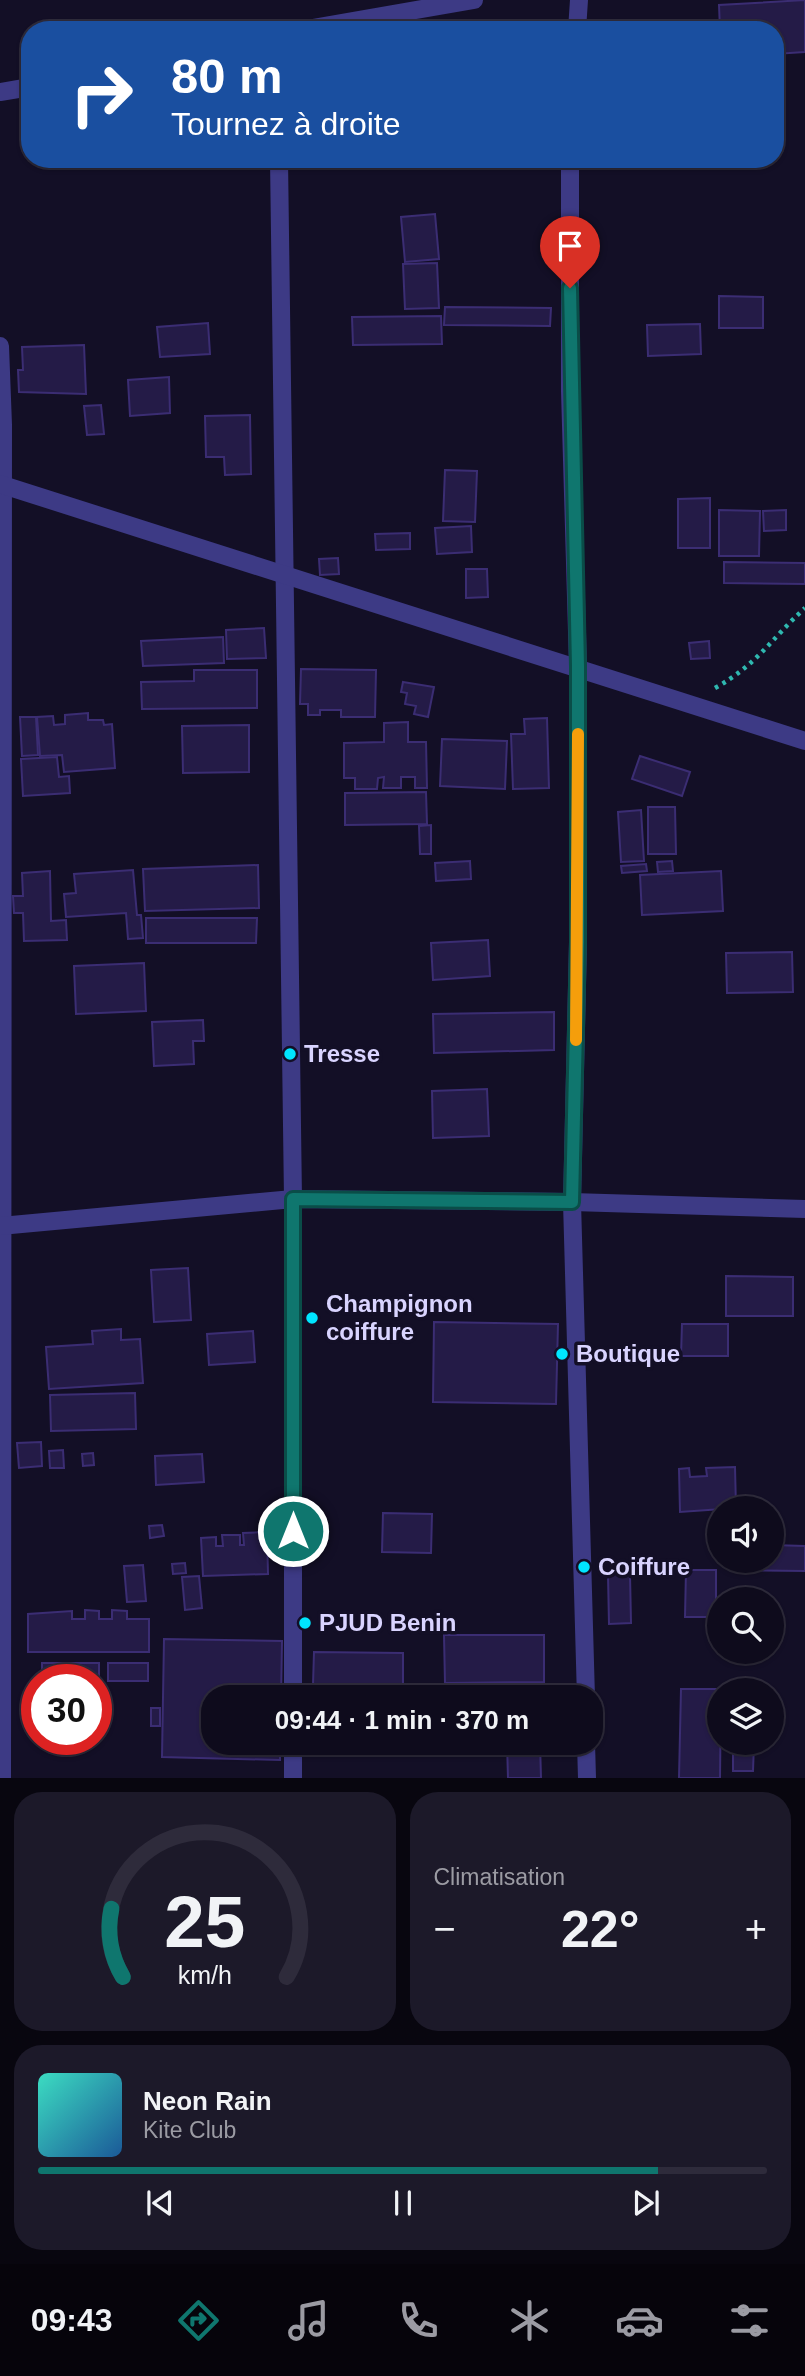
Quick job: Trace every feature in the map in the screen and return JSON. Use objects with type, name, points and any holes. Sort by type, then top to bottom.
[{"type":"street","points":[[352,21],[474,0]]},
{"type":"street","points":[[578,21],[579,0]]},
{"type":"street","points":[[0,92],[21,88]]},
{"type":"street","points":[[279,168],[293,1199],[293,1685]]},
{"type":"street","points":[[570,168],[570,391],[578,666],[578,942],[572,1202],[586,1685]]},
{"type":"street","points":[[0,346],[2,1777]]},
{"type":"street","points":[[1,484],[578,666],[805,741]]},
{"type":"street","points":[[0,1226],[293,1199],[572,1202],[805,1209]]},
{"type":"street","points":[[293,1755],[293,1777]]},
{"type":"street","points":[[586,1755],[587,1777]]},
{"type":"path","points":[[687,704],[737,675],[765,652],[805,608]]},
{"type":"building","points":[[805,0],[805,52],[784,53],[784,21],[720,21],[719,5]]},
{"type":"building","points":[[435,214],[439,259],[405,262],[401,217]]},
{"type":"building","points":[[437,263],[439,308],[405,309],[403,264]]},
{"type":"building","points":[[719,296],[763,297],[763,328],[719,328]]},
{"type":"building","points":[[445,307],[551,308],[550,326],[444,325]]},
{"type":"building","points":[[441,316],[442,344],[353,345],[352,317]]},
{"type":"building","points":[[208,323],[210,354],[160,357],[157,327]]},
{"type":"building","points":[[700,324],[701,354],[648,356],[647,325]]},
{"type":"building","points":[[84,345],[86,394],[19,392],[18,370],[23,370],[22,347]]},
{"type":"building","points":[[169,377],[170,413],[130,416],[128,380]]},
{"type":"building","points":[[101,405],[104,434],[87,435],[84,406]]},
{"type":"building","points":[[250,415],[251,474],[225,475],[224,457],[206,457],[205,416]]},
{"type":"building","points":[[445,470],[477,471],[475,522],[443,521]]},
{"type":"building","points":[[710,498],[710,548],[678,548],[678,499]]},
{"type":"building","points":[[719,510],[760,511],[759,556],[719,556]]},
{"type":"building","points":[[786,510],[786,530],[764,531],[763,511]]},
{"type":"building","points":[[471,526],[472,552],[437,554],[435,528]]},
{"type":"building","points":[[410,533],[410,549],[376,550],[375,534]]},
{"type":"building","points":[[338,558],[339,574],[320,575],[319,559]]},
{"type":"building","points":[[724,562],[805,563],[805,584],[724,583]]},
{"type":"building","points":[[466,569],[487,569],[488,597],[466,598]]},
{"type":"building","points":[[264,628],[266,658],[227,659],[226,630]]},
{"type":"building","points":[[223,637],[224,663],[143,666],[141,641]]},
{"type":"building","points":[[709,641],[710,658],[691,659],[689,643]]},
{"type":"building","points":[[301,669],[376,670],[375,717],[341,717],[341,710],[320,710],[320,715],[308,715],[308,704],[300,704]]},
{"type":"building","points":[[194,670],[257,670],[257,708],[142,709],[141,682],[194,681]]},
{"type":"building","points":[[403,682],[434,687],[428,717],[414,714],[416,706],[405,704],[407,693],[401,692]]},
{"type":"building","points":[[88,713],[88,720],[103,720],[104,725],[112,724],[115,768],[64,772],[62,755],[40,756],[37,717],[53,716],[54,725],[65,724],[65,715]]},
{"type":"building","points":[[20,717],[36,717],[38,755],[22,756]]},
{"type":"building","points":[[547,718],[549,788],[513,789],[511,734],[525,734],[524,719]]},
{"type":"building","points":[[408,722],[408,742],[426,742],[427,788],[415,788],[415,777],[401,777],[401,788],[383,788],[384,777],[378,778],[377,789],[355,789],[355,778],[344,778],[344,743],[384,742],[384,723]]},
{"type":"building","points":[[249,725],[249,772],[183,773],[182,726]]},
{"type":"building","points":[[442,739],[507,741],[505,789],[440,786]]},
{"type":"building","points":[[640,756],[690,772],[682,796],[632,779]]},
{"type":"building","points":[[57,757],[59,777],[69,776],[70,793],[23,796],[21,759]]},
{"type":"building","points":[[426,792],[427,824],[345,825],[345,793]]},
{"type":"building","points":[[648,807],[675,807],[676,854],[648,854]]},
{"type":"building","points":[[641,810],[644,861],[621,862],[618,812]]},
{"type":"building","points":[[431,825],[431,854],[420,854],[419,826]]},
{"type":"building","points":[[470,861],[471,879],[436,881],[435,863]]},
{"type":"building","points":[[672,861],[673,871],[658,872],[657,862]]},
{"type":"building","points":[[646,864],[647,871],[622,873],[621,866]]},
{"type":"building","points":[[258,865],[259,908],[145,911],[143,869]]},
{"type":"building","points":[[133,870],[137,915],[141,915],[143,938],[128,939],[126,913],[66,917],[64,894],[76,893],[74,874]]},
{"type":"building","points":[[50,871],[51,921],[66,920],[67,940],[24,941],[23,913],[14,913],[13,896],[23,896],[22,873]]},
{"type":"building","points":[[721,871],[723,911],[642,915],[640,875]]},
{"type":"building","points":[[146,918],[257,918],[256,943],[146,943]]},
{"type":"building","points":[[488,940],[490,976],[433,980],[431,943]]},
{"type":"building","points":[[792,952],[793,992],[727,993],[726,953]]},
{"type":"building","points":[[144,963],[146,1011],[76,1014],[74,966]]},
{"type":"building","points":[[554,1012],[554,1050],[434,1053],[433,1014]]},
{"type":"building","points":[[203,1020],[204,1041],[193,1041],[194,1064],[154,1066],[152,1022]]},
{"type":"building","points":[[487,1089],[489,1136],[433,1138],[432,1091]]},
{"type":"building","points":[[188,1268],[191,1320],[154,1322],[151,1270]]},
{"type":"building","points":[[726,1276],[793,1277],[793,1316],[726,1316]]},
{"type":"building","points":[[434,1322],[558,1324],[556,1404],[433,1402]]},
{"type":"building","points":[[682,1324],[728,1324],[728,1356],[681,1356]]},
{"type":"building","points":[[121,1329],[121,1340],[140,1339],[143,1383],[49,1389],[46,1347],[93,1344],[92,1331]]},
{"type":"building","points":[[253,1331],[255,1362],[209,1365],[207,1334]]},
{"type":"building","points":[[135,1393],[136,1429],[51,1431],[50,1395]]},
{"type":"building","points":[[41,1442],[42,1466],[19,1468],[17,1443]]},
{"type":"building","points":[[63,1450],[64,1468],[50,1468],[49,1451]]},
{"type":"building","points":[[93,1453],[94,1465],[83,1466],[82,1454]]},
{"type":"building","points":[[202,1454],[204,1482],[156,1485],[155,1456]]},
{"type":"building","points":[[735,1467],[736,1496],[707,1496],[707,1510],[680,1512],[679,1469],[689,1468],[690,1477],[707,1476],[706,1468]]},
{"type":"building","points":[[383,1513],[432,1514],[431,1553],[382,1552]]},
{"type":"building","points":[[162,1525],[164,1536],[150,1538],[149,1526]]},
{"type":"building","points":[[267,1532],[268,1574],[203,1576],[201,1538],[216,1537],[216,1546],[223,1546],[222,1535],[240,1535],[240,1545],[244,1545],[243,1533]]},
{"type":"building","points":[[784,1545],[805,1546],[805,1571],[784,1571]]},
{"type":"building","points":[[185,1563],[186,1573],[173,1574],[172,1564]]},
{"type":"building","points":[[143,1565],[146,1601],[127,1602],[124,1566]]},
{"type":"building","points":[[686,1570],[716,1573],[716,1587],[707,1587],[707,1617],[685,1617]]},
{"type":"building","points":[[630,1574],[631,1623],[609,1624],[608,1575]]},
{"type":"building","points":[[199,1576],[202,1608],[185,1610],[182,1577]]},
{"type":"building","points":[[85,1610],[99,1611],[99,1619],[112,1619],[112,1610],[127,1611],[127,1619],[149,1619],[149,1652],[28,1652],[28,1614],[72,1611],[72,1619],[85,1619]]},
{"type":"building","points":[[444,1635],[544,1635],[544,1682],[445,1683]]},
{"type":"building","points":[[164,1639],[282,1641],[281,1685],[201,1685],[201,1755],[280,1755],[280,1760],[162,1757]]},
{"type":"building","points":[[314,1652],[403,1653],[403,1685],[313,1685]]},
{"type":"building","points":[[42,1663],[99,1663],[99,1664]]},
{"type":"building","points":[[148,1663],[148,1681],[112,1681],[112,1664],[108,1664]]},
{"type":"building","points":[[681,1689],[707,1689],[707,1755],[720,1755],[720,1778],[679,1778]]},
{"type":"building","points":[[151,1708],[160,1708],[160,1726],[151,1726]]},
{"type":"building","points":[[507,1755],[540,1755],[541,1778],[508,1778]]},
{"type":"building","points":[[733,1755],[754,1755],[753,1771],[733,1771]]},
{"type":"slow traffic","points":[[576,1040],[578,734]]},
{"type":"place","name":"Tresse","points":[[290,1054]]},
{"type":"place","name":"Champignon coiffure","points":[[312,1318]]},
{"type":"place","name":"Boutique","points":[[562,1354]]},
{"type":"place","name":"Coiffure","points":[[584,1567]]},
{"type":"place","name":"PJUD Benin","points":[[305,1623]]},
{"type":"route","points":[[293,1531],[293,1199],[572,1202],[578,942],[578,666],[570,391],[570,288]]}]
